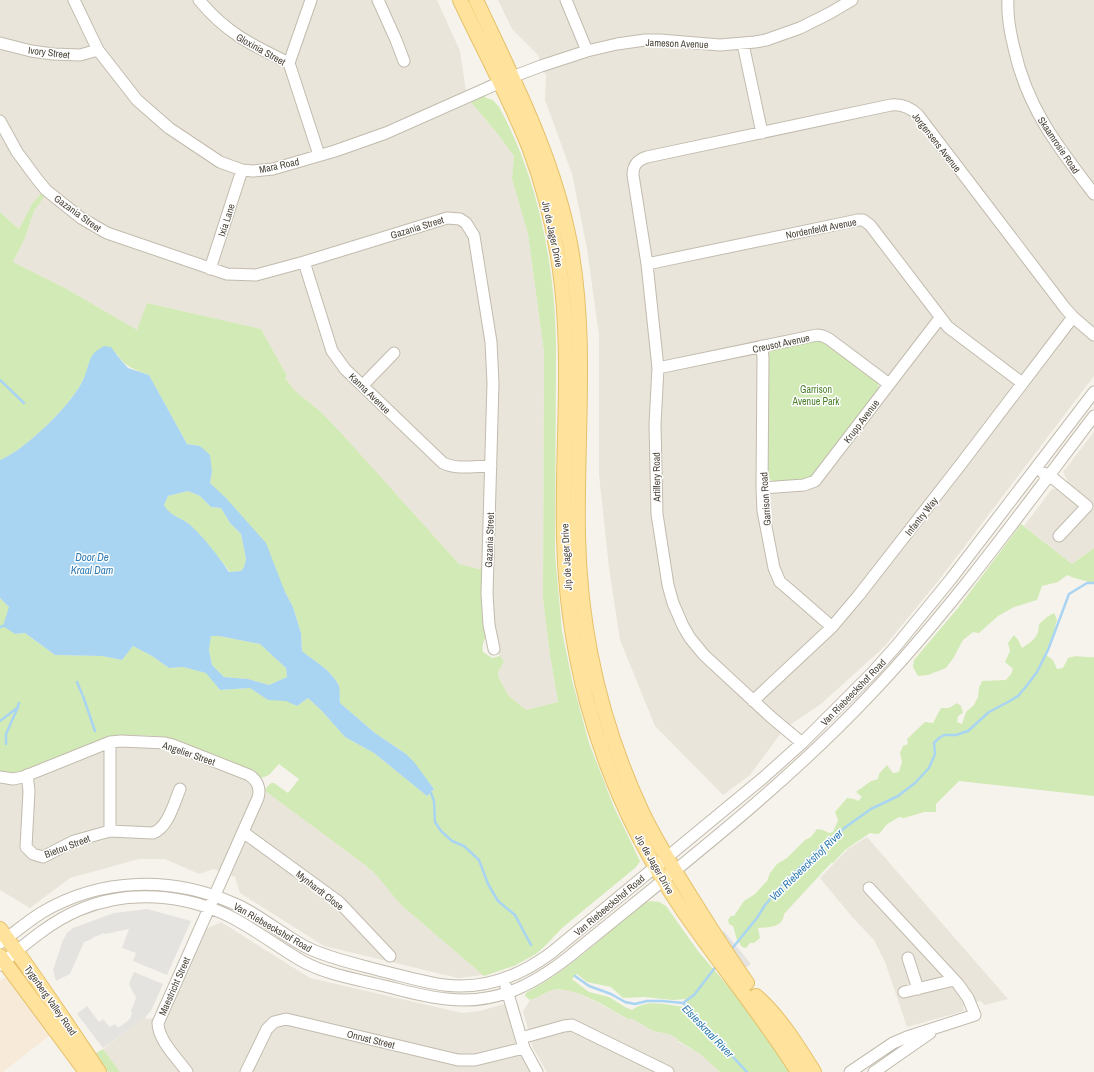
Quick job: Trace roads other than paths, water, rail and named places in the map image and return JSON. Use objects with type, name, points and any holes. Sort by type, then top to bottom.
[{"type":"main road","name":"Jip de Jager Drive","points":[[460,0],[529,148],[546,198],[554,233],[561,274],[564,312],[566,366],[564,536],[568,602],[576,656],[591,716],[604,757],[630,818],[663,880],[738,978],[798,1072]]},
{"type":"main road","name":"Jip de Jager Drive","points":[[476,0],[537,132],[554,177],[566,226],[575,276],[579,313],[579,549],[582,597],[591,656],[605,712],[618,754],[641,809],[712,943]]},
{"type":"main road","name":"Tygerberg Valley Road","points":[[2,937],[17,951],[70,1026],[99,1072]]},
{"type":"main road","name":"Tygerberg Valley Road","points":[[1,961],[86,1072]]},
{"type":"main road","name":"Jip de Jager Drive","points":[[738,978],[756,996],[798,1054],[809,1072]]},
{"type":"main road","points":[[756,996],[772,1011],[796,1043],[814,1072]]},
{"type":"street","name":"Mara Road","points":[[74,0],[98,50],[137,100],[169,128],[220,162],[242,170],[273,169],[386,133],[499,83]]},
{"type":"street","name":"Gloxinia Street","points":[[199,0],[210,14],[234,34],[256,47],[289,63],[319,155]]},
{"type":"street","points":[[289,63],[311,0]]},
{"type":"street","points":[[378,0],[404,61]]},
{"type":"street","points":[[566,0],[587,51]]},
{"type":"street","name":"Jameson Avenue","points":[[499,83],[541,66],[587,51],[617,44],[645,40],[660,40],[720,45],[743,44],[766,40],[800,28],[852,0]]},
{"type":"street","name":"Skaamrosie Road","points":[[1008,0],[1009,23],[1016,56],[1020,73],[1032,102],[1055,142],[1094,194]]},
{"type":"street","name":"Ivory Street","points":[[0,42],[31,51],[53,54],[80,55],[98,50]]},
{"type":"street","points":[[743,44],[762,133]]},
{"type":"street","name":"Jorgensens Avenue","points":[[639,160],[647,157],[896,104],[910,108],[918,115],[1053,293],[1073,317],[1094,335]]},
{"type":"street","name":"Gazania Street","points":[[0,121],[17,152],[46,190],[81,218],[107,233],[231,275],[252,276],[304,262],[447,218],[460,219],[466,223],[474,236],[476,244],[491,342],[493,383],[487,594],[489,625],[494,649]]},
{"type":"street","name":"Artillery Road","points":[[639,160],[634,167],[633,176],[647,264],[658,368],[655,424],[657,514],[668,585],[673,603],[683,626],[697,647],[753,702],[802,743]]},
{"type":"street","name":"Ixia Lane","points":[[210,269],[242,170]]},
{"type":"street","name":"Nordenfeldt Avenue","points":[[647,264],[861,219],[870,225],[948,328],[1022,383]]},
{"type":"street","name":"Kanna Avenue","points":[[304,262],[332,350],[346,368],[442,463],[448,466],[491,466]]},
{"type":"street","name":"Infantry Way","points":[[753,702],[832,627],[901,542],[1073,317]]},
{"type":"street","name":"Krupp Avenue","points":[[762,488],[804,485],[815,480],[940,318]]},
{"type":"street","name":"Creusot Avenue","points":[[658,368],[811,336],[823,336],[889,384]]},
{"type":"street","name":"Garrison Road","points":[[762,346],[763,511],[774,568],[776,576],[785,586],[832,627]]},
{"type":"street","points":[[363,386],[394,353]]},
{"type":"street","name":"Van Riebeeckshof Road","points":[[2,937],[55,905],[79,895],[103,888],[129,884],[152,884],[185,888],[236,904],[308,948],[346,962],[444,985],[464,986],[482,984],[503,979],[528,968],[551,953],[655,866],[758,783],[846,700],[898,645],[1028,480],[1094,392]]},
{"type":"street","name":"Van Riebeeckshof Road","points":[[1,961],[42,932],[79,910],[102,902],[136,897],[162,898],[186,901],[230,917],[304,962],[347,977],[448,1000],[474,999],[508,993],[530,984],[544,976],[674,871],[777,785],[831,735],[917,644],[947,608],[1094,416]]},
{"type":"street","points":[[1049,475],[1048,461],[1052,447]]},
{"type":"street","points":[[1028,480],[1042,474],[1049,475],[1091,504],[1060,536]]},
{"type":"street","name":"Angelier Street","points":[[0,777],[13,779],[27,775],[110,742],[122,741],[165,743],[173,745],[252,777],[257,782],[259,794],[214,896]]},
{"type":"street","points":[[110,742],[110,831]]},
{"type":"street","name":"Bietou Street","points":[[27,775],[29,791],[26,847],[36,856],[43,856],[74,841],[110,831],[157,832],[165,824],[180,789]]},
{"type":"street","name":"Mynhardt Close","points":[[243,832],[339,902],[390,956]]},
{"type":"street","points":[[850,1072],[892,1043],[975,1015],[968,998],[954,980],[869,888]]},
{"type":"street","name":"Maestricht Street","points":[[187,1072],[162,1038],[158,1029],[158,1023],[214,896]]},
{"type":"street","points":[[908,958],[918,989]]},
{"type":"street","points":[[503,979],[523,1043],[537,1072]]},
{"type":"street","points":[[904,992],[954,980]]},
{"type":"street","name":"Onrust Street","points":[[246,1072],[267,1029],[274,1022],[286,1019],[458,1060],[475,1060],[523,1043],[564,1026],[572,1025],[668,1072]]},
{"type":"street","points":[[874,1072],[937,1028]]},
{"type":"water","name":"Door De Kraal Dam","points":[[104,346],[111,347],[128,368],[149,375],[187,444],[200,446],[210,455],[212,472],[210,483],[226,498],[266,543],[285,592],[293,607],[301,633],[302,651],[331,674],[335,679],[339,688],[340,703],[375,733],[406,754],[414,762],[434,789],[427,796],[374,753],[345,737],[322,711],[308,698],[297,706],[286,701],[268,700],[250,688],[220,690],[206,673],[183,667],[169,668],[152,656],[133,646],[122,660],[102,656],[55,655],[25,633],[15,634],[3,626],[9,607],[0,598],[0,460],[22,447],[34,437],[68,403],[82,382],[92,356]],"holes":[[[188,491],[200,496],[211,507],[221,508],[230,523],[241,534],[246,559],[244,567],[241,571],[229,572],[199,534],[189,524],[166,509],[164,505],[168,496]],[[211,636],[219,636],[260,644],[286,668],[287,677],[269,685],[248,679],[224,677],[212,665],[209,650]]]},
{"type":"waterway","name":"Elsieskraal River","points":[[0,380],[24,403]]},
{"type":"waterway","name":"Van Riebeeckshof River","points":[[730,951],[757,918],[765,905],[785,882],[818,850],[847,826],[871,809],[898,796],[915,783],[929,768],[935,754],[934,743],[939,738],[944,735],[956,735],[968,731],[989,712],[1018,696],[1037,672],[1048,650],[1069,594],[1087,583],[1094,583]]},
{"type":"waterway","points":[[77,682],[82,694]]},
{"type":"waterway","points":[[83,696],[95,731]]},
{"type":"waterway","points":[[6,744],[6,734],[18,707]]},
{"type":"waterway","points":[[0,721],[17,708]]},
{"type":"waterway","name":"Elsieskraal River","points":[[431,793],[434,801],[435,822],[441,831],[452,841],[464,846],[479,860],[488,884],[498,901],[515,915],[531,945]]},
{"type":"waterway","name":"Van Riebeeckshof River","points":[[683,1003],[694,995],[717,965]]},
{"type":"waterway","name":"Elsieskraal River","points":[[575,976],[589,986],[611,994],[625,1002],[635,1004],[647,1001],[683,1003],[747,1072]]},
{"type":"park label","name":"Garrison Avenue Park","points":[[816,394]]}]
